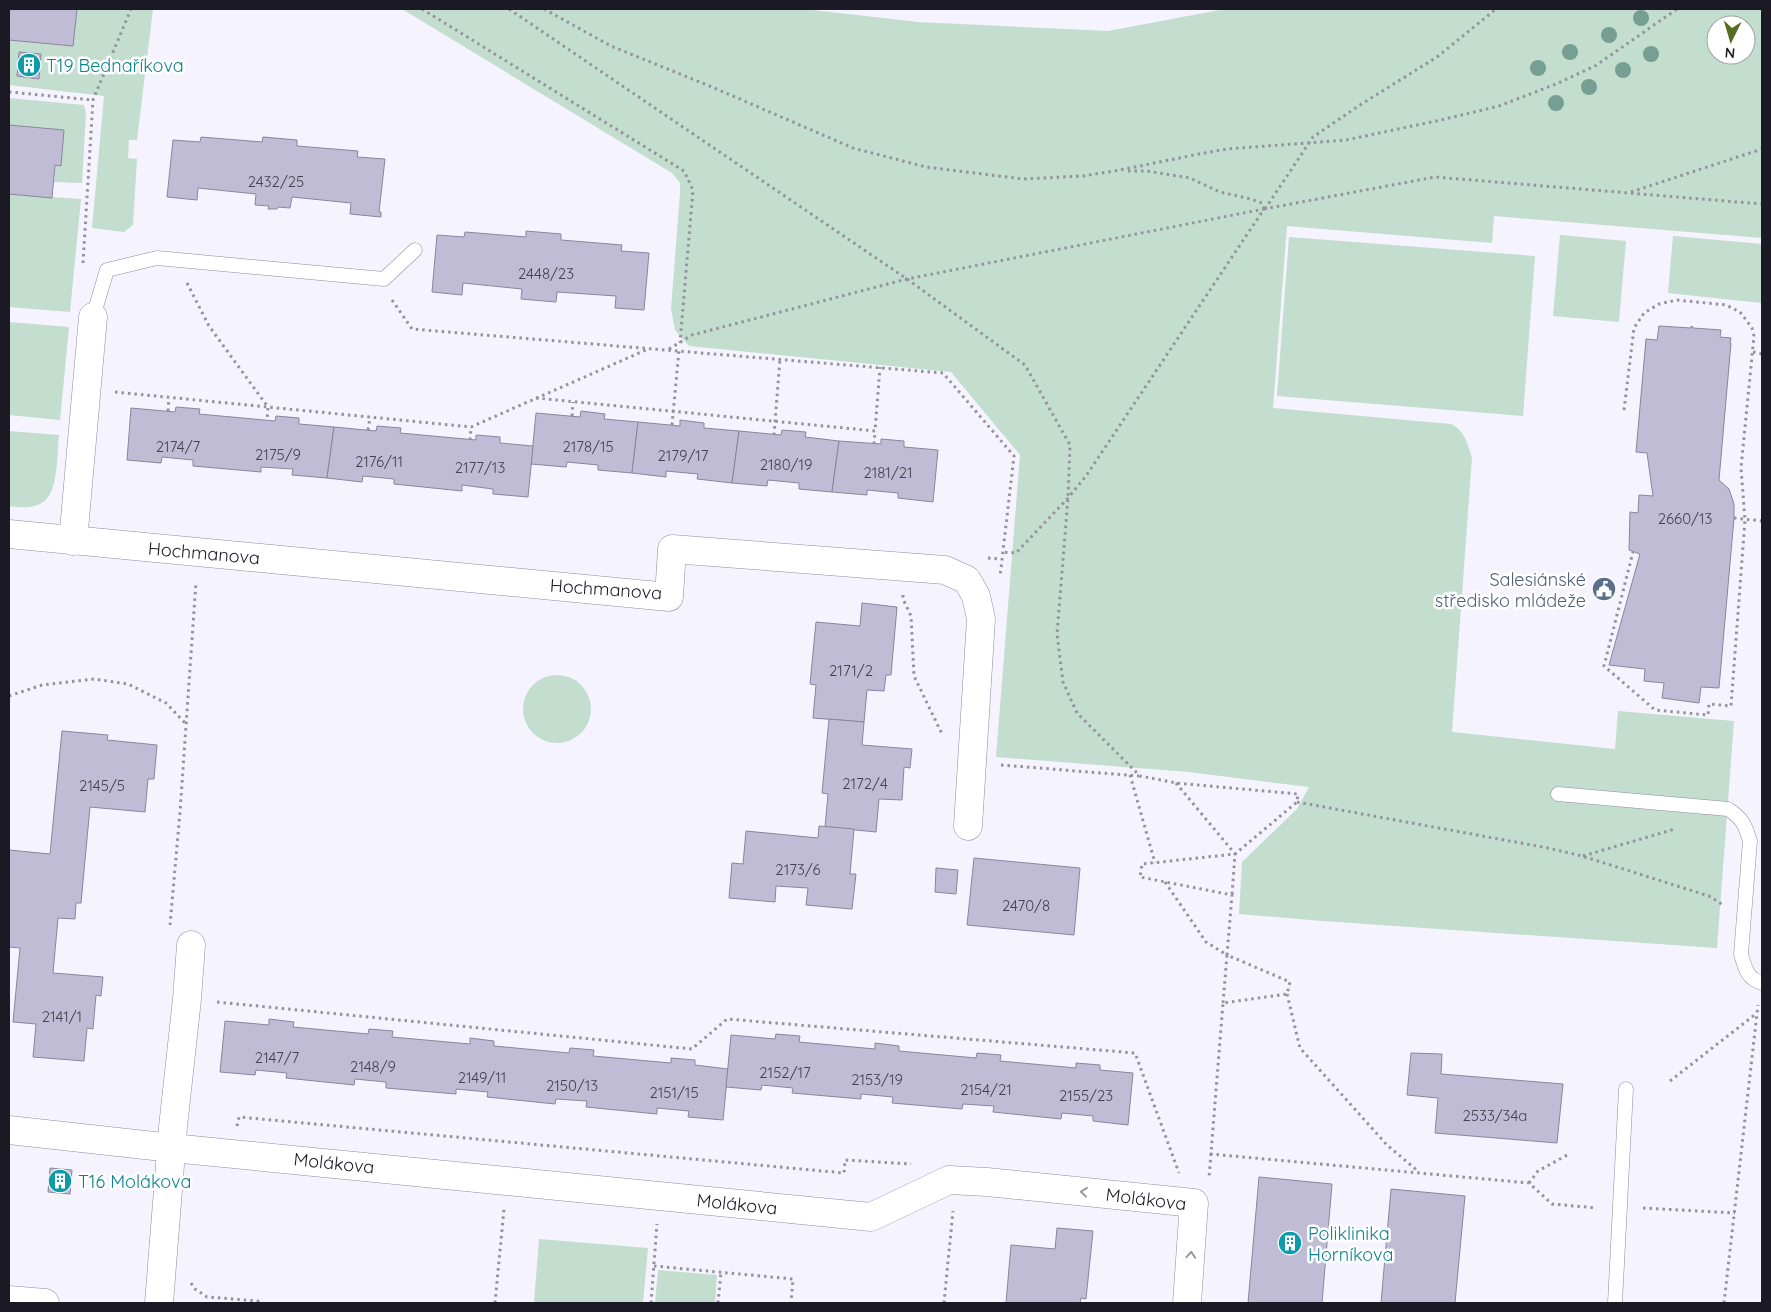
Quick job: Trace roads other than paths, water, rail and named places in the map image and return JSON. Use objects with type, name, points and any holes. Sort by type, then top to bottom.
[{"type":"street","points":[[73,540],[93,317]]},
{"type":"street","name":"Hochmanova","points":[[9,534],[669,597],[672,549],[945,570],[966,580],[976,596],[981,620],[968,826]]},
{"type":"street","points":[[159,1303],[187,999],[180,939]]},
{"type":"street","name":"Molákova","points":[[9,1130],[172,1148],[871,1216],[948,1180],[987,1182],[1194,1203],[1187,1303]]},
{"type":"street","points":[[9,1300],[45,1303]]},
{"type":"lane","points":[[93,317],[107,270],[157,258],[384,279],[415,250]]},
{"type":"lane","points":[[1558,794],[1728,809],[1740,816],[1750,841],[1741,954],[1745,970],[1751,978],[1761,982]]},
{"type":"lane","points":[[1615,1303],[1626,1089]]},
{"type":"place","name":"T19 Bednaříkova","points":[[29,65]]},
{"type":"place","name":"Salesiánské středisko mládeže","points":[[1604,589]]},
{"type":"place","name":"T16 Molákova","points":[[60,1181]]},
{"type":"place","name":"Poliklinika Horníkova","points":[[1290,1243]]}]
